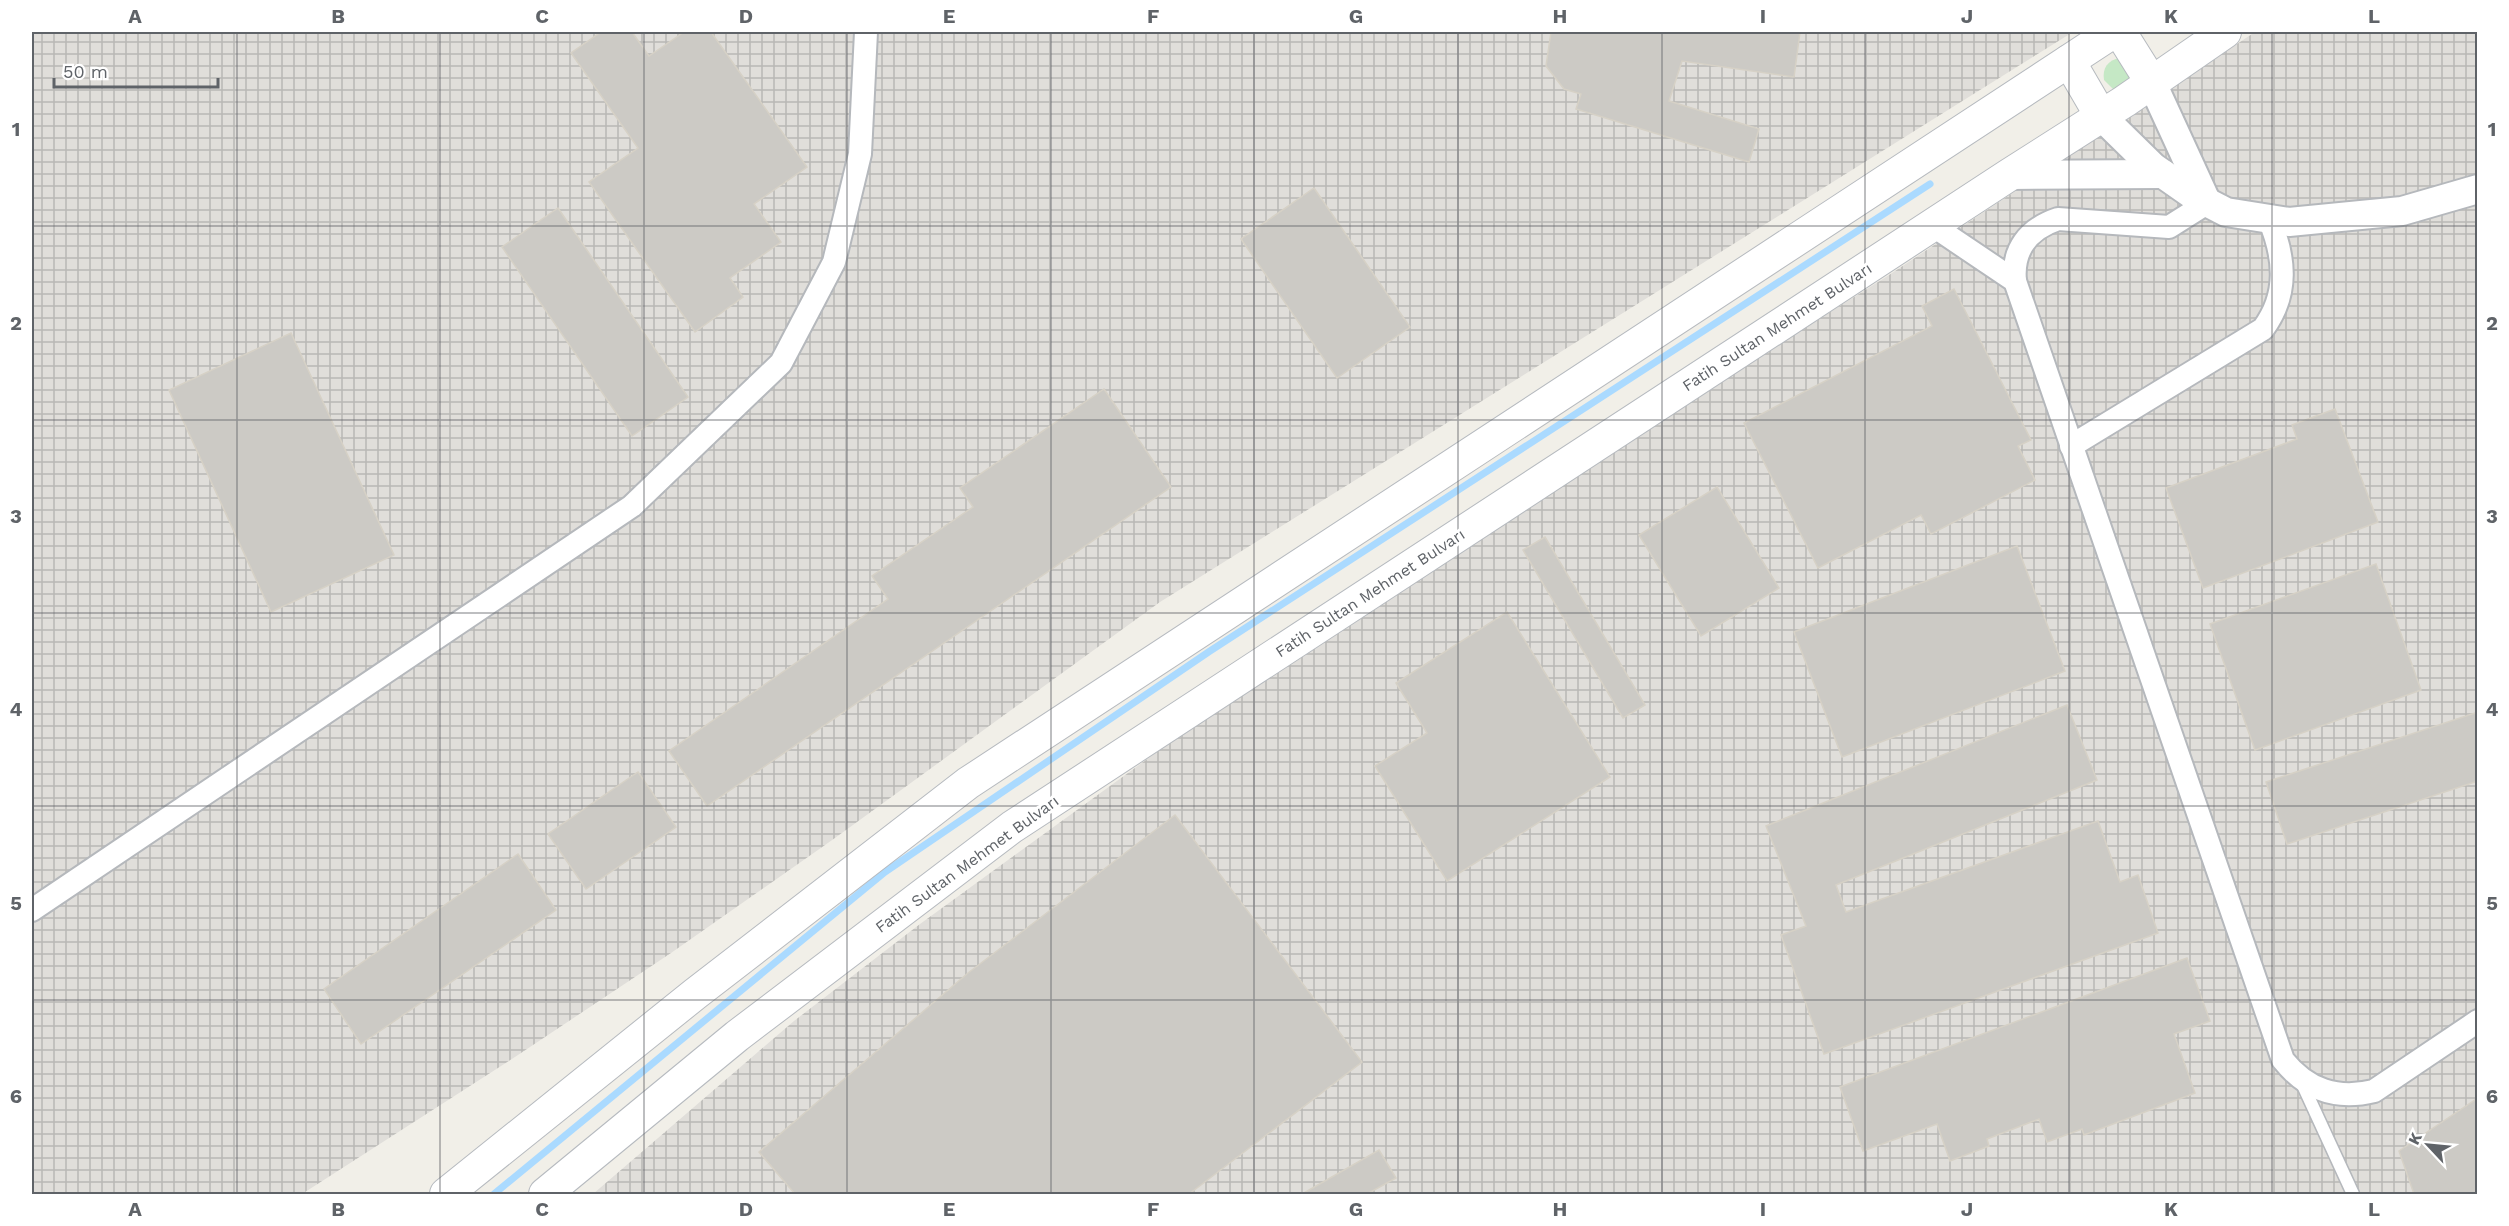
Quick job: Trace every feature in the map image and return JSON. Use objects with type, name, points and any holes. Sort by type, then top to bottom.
[{"type":"main road","points":[[2120,32],[2152,83]]},
{"type":"main road","name":"Fatih Sultan Mehmet Bulvarı","points":[[545,1194],[737,1036],[1012,827],[2152,83],[2225,32]]},
{"type":"main road","points":[[446,1194],[695,994],[968,783],[2089,42],[2101,116]]},
{"type":"street","points":[[32,910],[632,506],[781,363],[834,262],[860,154],[866,32]]},
{"type":"street","points":[[2152,83],[2207,203]]},
{"type":"street","points":[[2101,116],[2129,146],[2163,174],[2207,203],[2226,212],[2289,222],[2402,211],[2478,189]]},
{"type":"street","points":[[2009,175],[2163,174]]},
{"type":"street","points":[[2207,203],[2169,227],[2058,219],[2047,223],[2037,228],[2021,246],[2014,269],[2015,282],[2283,1060],[2300,1079],[2322,1091],[2348,1095],[2374,1091],[2478,1021]]},
{"type":"street","points":[[2071,446],[2263,329],[2276,307],[2283,279],[2281,255],[2269,219]]},
{"type":"street","points":[[1932,225],[2015,282]]},
{"type":"lane","points":[[2300,1079],[2353,1194]]},
{"type":"shaded area","points":[[32,32],[2073,32],[1160,602],[835,838],[671,953],[302,1194],[32,1194]]},
{"type":"shaded area","points":[[2255,32],[2477,32],[2477,1194],[593,1194],[794,1021],[920,924],[1161,749],[1618,445],[1886,277]]},
{"type":"green space","points":[[2120,58],[2136,75],[2114,90],[2104,80],[2104,72],[2109,63]]},
{"type":"building","points":[[601,32],[632,32],[649,56],[684,32],[711,32],[807,167],[754,204],[781,242],[730,278],[743,297],[695,332],[589,182],[638,148],[571,53]]},
{"type":"building","points":[[1551,32],[1800,32],[1794,77],[1682,61],[1669,101],[1759,129],[1749,162],[1576,109],[1581,94],[1564,89],[1546,66]]},
{"type":"building","points":[[1314,188],[1410,327],[1337,378],[1241,239]]},
{"type":"building","points":[[558,208],[688,397],[632,436],[502,247]]},
{"type":"building","points":[[1954,289],[2031,440],[2018,446],[2035,480],[1931,534],[1921,515],[1818,568],[1744,423],[1932,326],[1922,306]]},
{"type":"building","points":[[291,333],[394,555],[271,612],[169,390]]},
{"type":"building","points":[[1104,389],[1171,487],[707,806],[669,751],[888,599],[872,576],[973,507],[960,488]]},
{"type":"building","points":[[2335,409],[2378,522],[2203,588],[2166,488],[2297,439],[2292,425]]},
{"type":"building","points":[[1717,487],[1779,588],[1701,636],[1639,535]]},
{"type":"building","points":[[1545,537],[1645,705],[1623,718],[1523,550]]},
{"type":"building","points":[[2017,546],[2065,671],[1842,757],[1794,632]]},
{"type":"building","points":[[2376,564],[2421,690],[2255,750],[2210,624]]},
{"type":"building","points":[[1507,612],[1610,777],[1447,881],[1375,766],[1427,733],[1396,683]]},
{"type":"building","points":[[2067,705],[2097,780],[1836,885],[1846,912],[2098,821],[2120,882],[2138,875],[2158,933],[1824,1054],[1781,935],[1806,926],[1766,826]]},
{"type":"building","points":[[2478,712],[2478,781],[2287,844],[2266,782]]},
{"type":"building","points":[[638,772],[676,827],[586,889],[548,834]]},
{"type":"building","points":[[1175,815],[1362,1062],[1189,1194],[795,1194],[759,1152],[968,973]]},
{"type":"building","points":[[518,854],[556,910],[361,1044],[324,989]]},
{"type":"building","points":[[2187,958],[2210,1021],[2174,1034],[2195,1093],[2084,1135],[2082,1129],[2047,1142],[2039,1119],[1987,1139],[1989,1146],[1950,1161],[1937,1124],[1863,1151],[1840,1087]]},
{"type":"building","points":[[2478,1098],[2478,1194],[2414,1194],[2399,1151]]},
{"type":"building","points":[[1379,1150],[1396,1178],[1367,1194],[1302,1194]]},
{"type":"waterway","points":[[494,1194],[885,872],[1210,651],[1930,184]]}]
